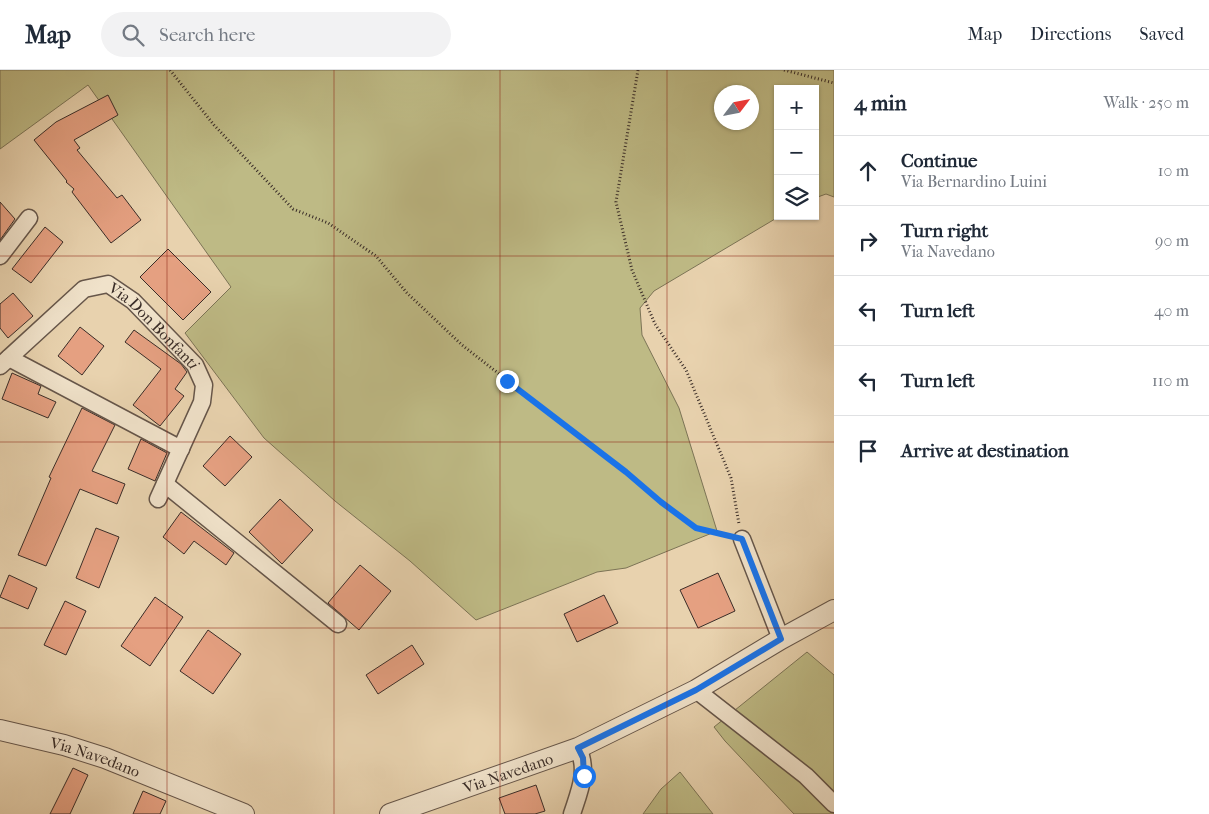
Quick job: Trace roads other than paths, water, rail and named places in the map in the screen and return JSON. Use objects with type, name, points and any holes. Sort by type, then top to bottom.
[{"type":"street","points":[[0,256],[29,218]]},
{"type":"street","name":"Via Don Bonfanti","points":[[4,362],[84,289],[108,284],[133,301],[195,365],[204,385],[202,402],[161,492],[338,624]]},
{"type":"street","points":[[4,362],[181,449]]},
{"type":"street","points":[[742,539],[781,639]]},
{"type":"street","name":"Via Navedano","points":[[390,814],[578,748],[696,690],[834,610]]},
{"type":"street","points":[[696,690],[806,776],[834,804]]},
{"type":"street","name":"Via Navedano","points":[[0,730],[64,745],[105,758],[244,814]]},
{"type":"street","points":[[572,814],[584,776],[583,758],[578,748]]}]
